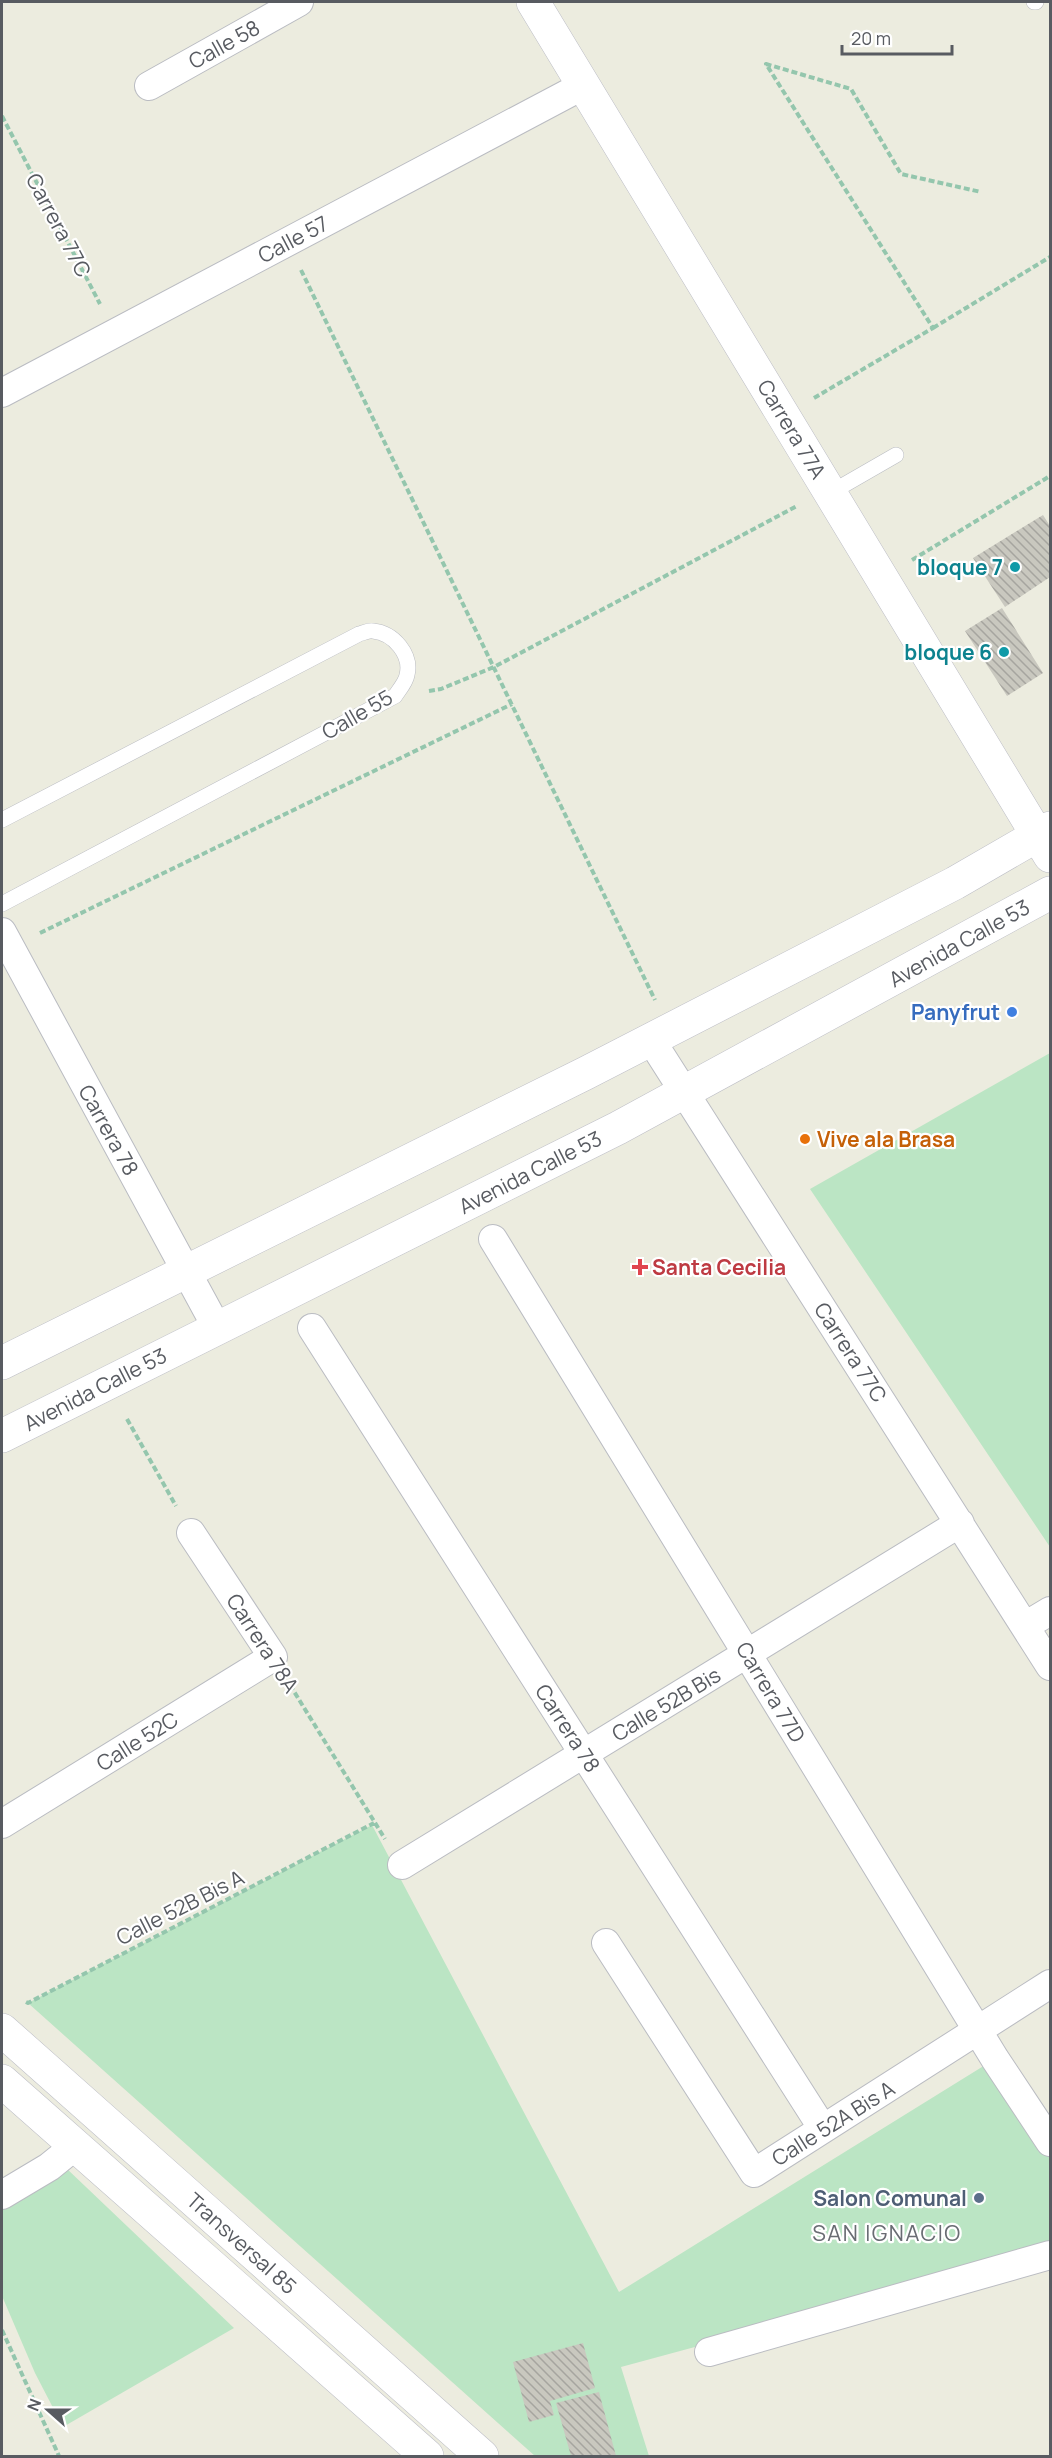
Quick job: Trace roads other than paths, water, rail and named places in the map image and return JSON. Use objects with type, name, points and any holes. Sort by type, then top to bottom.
[{"type":"street","name":"Calle 58","points":[[149,86],[299,2]]},
{"type":"street","name":"Carrera 77A","points":[[533,2],[584,85],[817,497],[1046,839]]},
{"type":"street","name":"Calle 57","points":[[2,393],[584,85]]},
{"type":"street","points":[[2,1363],[660,1035],[955,883],[1046,839]]},
{"type":"street","name":"Avenida Calle 53","points":[[2,1436],[618,1128],[1050,893]]},
{"type":"street","name":"Carrera 78","points":[[6,940],[217,1328]]},
{"type":"street","name":"Carrera 77C","points":[[660,1035],[684,1092],[1050,1666]]},
{"type":"street","name":"Carrera 77D","points":[[493,1239],[978,2030],[1050,2142]]},
{"type":"street","name":"Carrera 78","points":[[312,1328],[823,2128]]},
{"type":"street","name":"Calle 52B Bis","points":[[402,1865],[960,1523]]},
{"type":"street","name":"Carrera 78A","points":[[191,1533],[273,1657]]},
{"type":"street","points":[[1025,1626],[1050,1611]]},
{"type":"street","name":"Calle 52C","points":[[2,1824],[273,1657]]},
{"type":"street","name":"Calle 52A Bis A","points":[[606,1943],[754,2173],[1050,1984]]},
{"type":"street","name":"Transversal 85","points":[[2,2030],[482,2457]]},
{"type":"street","name":"Transversal 85","points":[[2,2081],[427,2457]]},
{"type":"street","points":[[2,2195],[49,2167],[75,2146]]},
{"type":"street","points":[[709,2352],[1050,2255]]},
{"type":"lane","points":[[817,497],[896,455]]},
{"type":"lane","name":"Calle 55","points":[[2,820],[359,634],[372,630],[388,635],[401,648],[408,661],[407,677],[396,696],[2,904]]},
{"type":"place","name":"bloque 7","points":[[1015,567]]},
{"type":"place","name":"bloque 6","points":[[1004,652]]},
{"type":"place","name":"Panyfrut","points":[[1012,1012]]},
{"type":"place","name":"Vive ala Brasa","points":[[805,1139]]},
{"type":"place","name":"Santa Cecilia","points":[[640,1267]]},
{"type":"place","name":"Salon Comunal","points":[[979,2198]]},
{"type":"district","name":"SAN IGNACIO","points":[[887,2233]]}]
